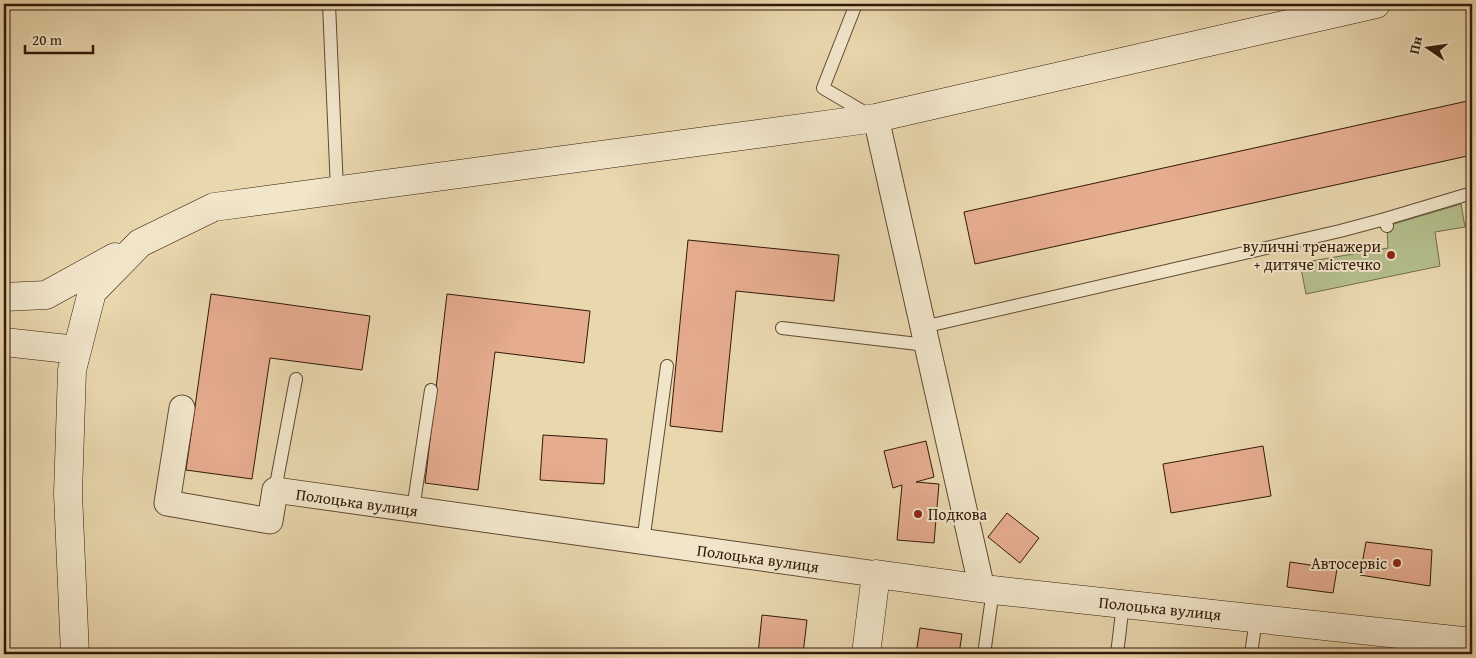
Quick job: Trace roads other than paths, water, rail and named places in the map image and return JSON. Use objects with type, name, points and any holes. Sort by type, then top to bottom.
[{"type":"street","points":[[4,297],[46,295],[140,243],[214,206],[876,118],[1376,4]]},
{"type":"street","points":[[876,118],[924,336],[987,589]]},
{"type":"street","points":[[74,654],[68,494],[72,370],[92,292],[140,243]]},
{"type":"street","points":[[4,342],[77,350]]},
{"type":"street","name":"Полоцька вулиця","points":[[182,408],[167,503],[270,522],[275,490],[987,589],[1256,619],[1402,645],[1472,642]]},
{"type":"street","points":[[866,654],[876,574]]},
{"type":"lane","points":[[328,4],[337,190]]},
{"type":"lane","points":[[856,4],[823,88],[876,118]]},
{"type":"lane","points":[[782,328],[924,336],[1340,231],[1386,222],[1472,193]]},
{"type":"lane","points":[[643,542],[667,366]]},
{"type":"lane","points":[[275,490],[296,379]]},
{"type":"lane","points":[[413,509],[431,390]]},
{"type":"lane","points":[[984,654],[987,589]]},
{"type":"lane","points":[[1117,654],[1123,604]]},
{"type":"lane","points":[[1252,654],[1256,619]]},
{"type":"place","name":"вуличні тренажери + дитяче містечко","points":[[1391,255]]},
{"type":"place","name":"Подкова","points":[[918,514]]},
{"type":"place","name":"Автосервіс","points":[[1397,563]]}]
